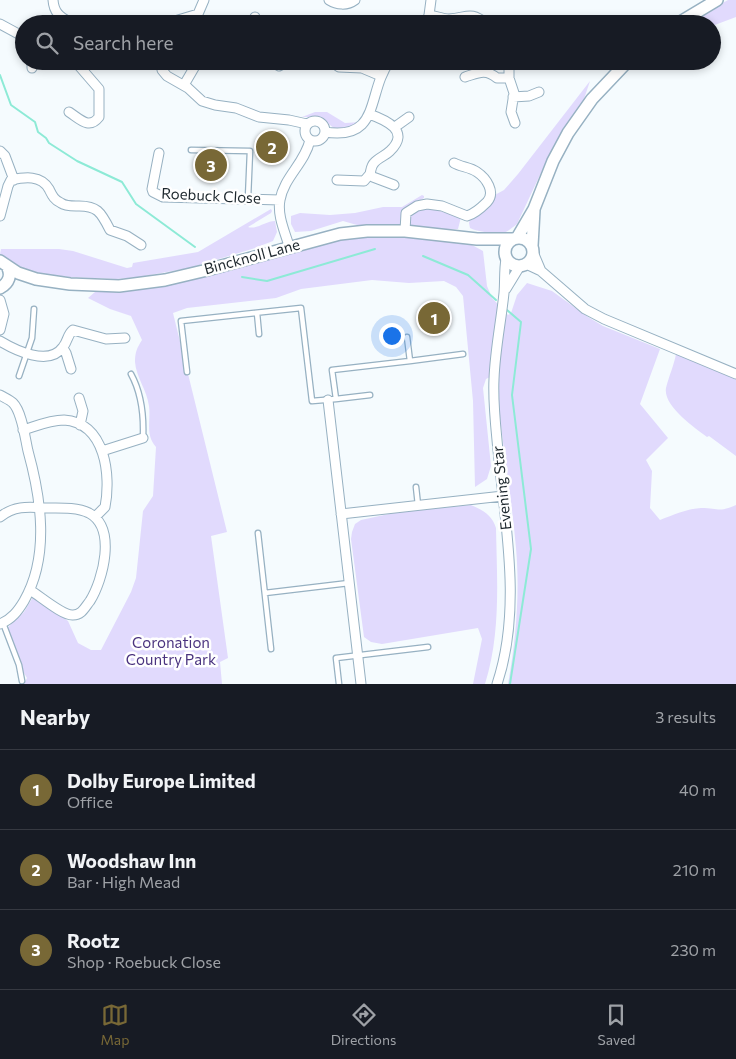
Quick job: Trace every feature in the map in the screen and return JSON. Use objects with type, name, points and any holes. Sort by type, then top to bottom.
[{"type":"street","points":[[53,0],[54,9],[58,15]]},
{"type":"street","points":[[195,15],[198,14],[204,0]]},
{"type":"street","points":[[329,0],[340,4],[355,0]]},
{"type":"street","points":[[429,15],[431,0]]},
{"type":"street","points":[[692,15],[718,0]]},
{"type":"street","points":[[0,24],[15,32]]},
{"type":"street","points":[[69,112],[89,123],[93,123],[99,117],[98,89],[82,70]]},
{"type":"street","points":[[162,70],[167,76],[184,86],[202,101],[236,108],[259,117],[307,124],[315,121],[318,122],[323,125],[325,132],[322,138],[318,141],[310,140],[304,132],[307,124]]},
{"type":"street","points":[[184,86],[193,70]]},
{"type":"street","points":[[367,70],[382,76]]},
{"type":"street","points":[[325,132],[348,133],[364,122],[369,114],[385,70]]},
{"type":"street","points":[[509,70],[509,78],[513,89],[511,112],[515,123]]},
{"type":"street","points":[[619,70],[578,118],[553,162],[534,209],[514,238],[506,245],[505,256],[513,265],[523,265],[542,271],[585,309],[604,319],[736,374]]},
{"type":"street","points":[[465,77],[486,72],[491,73],[497,78],[509,78]]},
{"type":"street","points":[[513,96],[529,96],[539,92]]},
{"type":"street","points":[[337,180],[364,181],[370,174],[372,164],[388,152],[397,141],[395,127],[385,120],[369,114]]},
{"type":"street","points":[[395,127],[409,117]]},
{"type":"street","points":[[289,246],[280,214],[280,200],[286,184],[305,155],[310,140]]},
{"type":"street","points":[[0,151],[5,156],[14,180]]},
{"type":"street","name":"Roebuck Close","points":[[159,153],[152,189],[156,194],[163,197],[280,200]]},
{"type":"street","points":[[405,231],[406,213],[422,204],[442,206],[467,216],[474,213],[488,201],[490,187],[485,179],[474,170],[454,163]]},
{"type":"street","points":[[370,174],[394,185]]},
{"type":"street","points":[[0,213],[11,180],[33,178],[43,180],[52,196],[60,203],[89,206],[104,217],[110,230],[127,236],[141,245]]},
{"type":"street","points":[[523,265],[531,259],[534,209]]},
{"type":"street","name":"Bincknoll Lane","points":[[4,284],[17,278],[28,277],[70,284],[130,285],[165,280],[289,246],[340,234],[367,231],[405,231],[477,239],[514,238]]},
{"type":"street","points":[[514,238],[526,240],[542,271]]},
{"type":"street","name":"Bincknoll Lane","points":[[477,239],[505,256]]},
{"type":"street","name":"Evening Star","points":[[497,684],[505,655],[508,619],[508,554],[497,440],[494,380],[504,292],[505,256]]},
{"type":"street","points":[[0,330],[4,314],[1,302],[4,284],[10,274],[3,264]]},
{"type":"street","name":"Bincknoll Lane","points":[[3,264],[28,277]]},
{"type":"street","name":"Evening Star","points":[[504,292],[523,265]]},
{"type":"street","points":[[0,341],[26,354],[42,356],[63,348],[68,334],[73,330],[106,339],[125,338]]},
{"type":"street","points":[[63,348],[70,369]]},
{"type":"street","points":[[0,395],[15,405],[23,430],[36,482],[40,546],[38,564],[30,590],[16,613],[2,623]]},
{"type":"street","points":[[79,398],[83,411],[80,426]]},
{"type":"street","points":[[332,399],[341,514],[361,684]]},
{"type":"street","points":[[23,430],[62,420],[80,426],[92,434],[102,451],[106,473],[106,504],[103,510],[95,517]]},
{"type":"street","points":[[102,451],[143,438]]},
{"type":"street","points":[[341,514],[503,496]]},
{"type":"street","points":[[0,517],[11,510],[23,507],[80,510],[95,517],[101,528],[104,539],[104,565],[96,591],[81,612],[74,615],[66,614],[30,590]]},
{"type":"lane","points":[[191,150],[250,151],[248,198]]},
{"type":"lane","points":[[187,372],[181,321],[301,308],[312,401],[370,395]]},
{"type":"lane","points":[[18,376],[32,338],[34,309]]},
{"type":"lane","points":[[257,313],[259,334]]},
{"type":"lane","points":[[407,336],[410,361]]},
{"type":"lane","points":[[332,399],[332,370],[463,354]]},
{"type":"lane","points":[[131,374],[138,386],[142,402],[143,438]]},
{"type":"lane","points":[[416,487],[418,505]]},
{"type":"lane","points":[[258,533],[271,649]]},
{"type":"lane","points":[[265,593],[350,583]]},
{"type":"lane","points":[[2,623],[19,665],[22,681]]},
{"type":"lane","points":[[339,684],[336,658],[428,647]]},
{"type":"green space","points":[[728,0],[736,0],[736,17],[721,23],[721,15],[701,15]]},
{"type":"green space","points":[[590,81],[584,99],[554,145],[517,224],[503,233],[477,231],[470,228],[470,218],[493,196],[504,190]]},
{"type":"green space","points":[[315,112],[327,112],[345,123],[361,122],[351,129],[335,129],[320,117],[302,117]]},
{"type":"green space","points":[[422,195],[424,198],[414,204],[461,217],[458,229],[364,227],[343,221],[311,231],[295,232],[291,224],[291,216],[300,213],[330,215],[355,213],[383,207],[402,207]]},
{"type":"green space","points":[[271,209],[271,213],[248,227],[251,228],[275,221],[277,232],[273,241],[189,268],[139,277],[116,279],[69,277],[23,271],[2,258],[0,254],[1,249],[59,249],[73,251],[127,268],[132,267],[133,263],[198,252]]},
{"type":"green space","name":"Coronation Country Park","points":[[362,234],[472,245],[483,251],[487,286],[492,298],[508,315],[511,313],[517,295],[527,283],[552,291],[603,326],[660,349],[640,404],[668,438],[646,460],[652,471],[650,508],[660,520],[690,510],[701,508],[722,509],[736,505],[736,684],[508,684],[513,651],[518,582],[514,526],[496,374],[486,379],[483,388],[491,466],[487,479],[475,487],[473,401],[463,296],[456,287],[444,281],[409,283],[372,280],[301,289],[276,298],[187,308],[173,313],[227,532],[211,536],[228,658],[220,662],[222,684],[24,684],[27,678],[21,668],[6,629],[24,612],[33,597],[68,621],[78,643],[91,650],[101,650],[131,592],[136,578],[143,511],[153,496],[156,447],[149,433],[148,400],[137,373],[135,362],[135,355],[142,340],[131,316],[110,309],[88,298],[95,292],[149,288]]},
{"type":"green space","points":[[676,354],[736,375],[736,456],[680,416],[669,402],[666,388]]},
{"type":"green space","points":[[471,505],[487,514],[496,528],[496,626],[494,645],[485,684],[473,684],[482,639],[478,628],[382,644],[371,642],[364,637],[351,539],[355,524],[361,520],[398,512]]},
{"type":"waterway","points":[[0,75],[11,105],[35,122],[38,132],[49,143],[77,161],[122,182],[136,204],[195,247]]},
{"type":"waterway","points":[[242,277],[267,281],[375,249]]},
{"type":"waterway","points":[[423,256],[468,275],[496,300]]},
{"type":"waterway","points":[[507,310],[521,322],[512,395],[531,549],[510,684]]},
{"type":"place","name":"Woodshaw Inn","points":[[272,147]]},
{"type":"place","name":"Rootz","points":[[211,165]]},
{"type":"place","name":"Dolby Europe Limited","points":[[434,318]]}]
